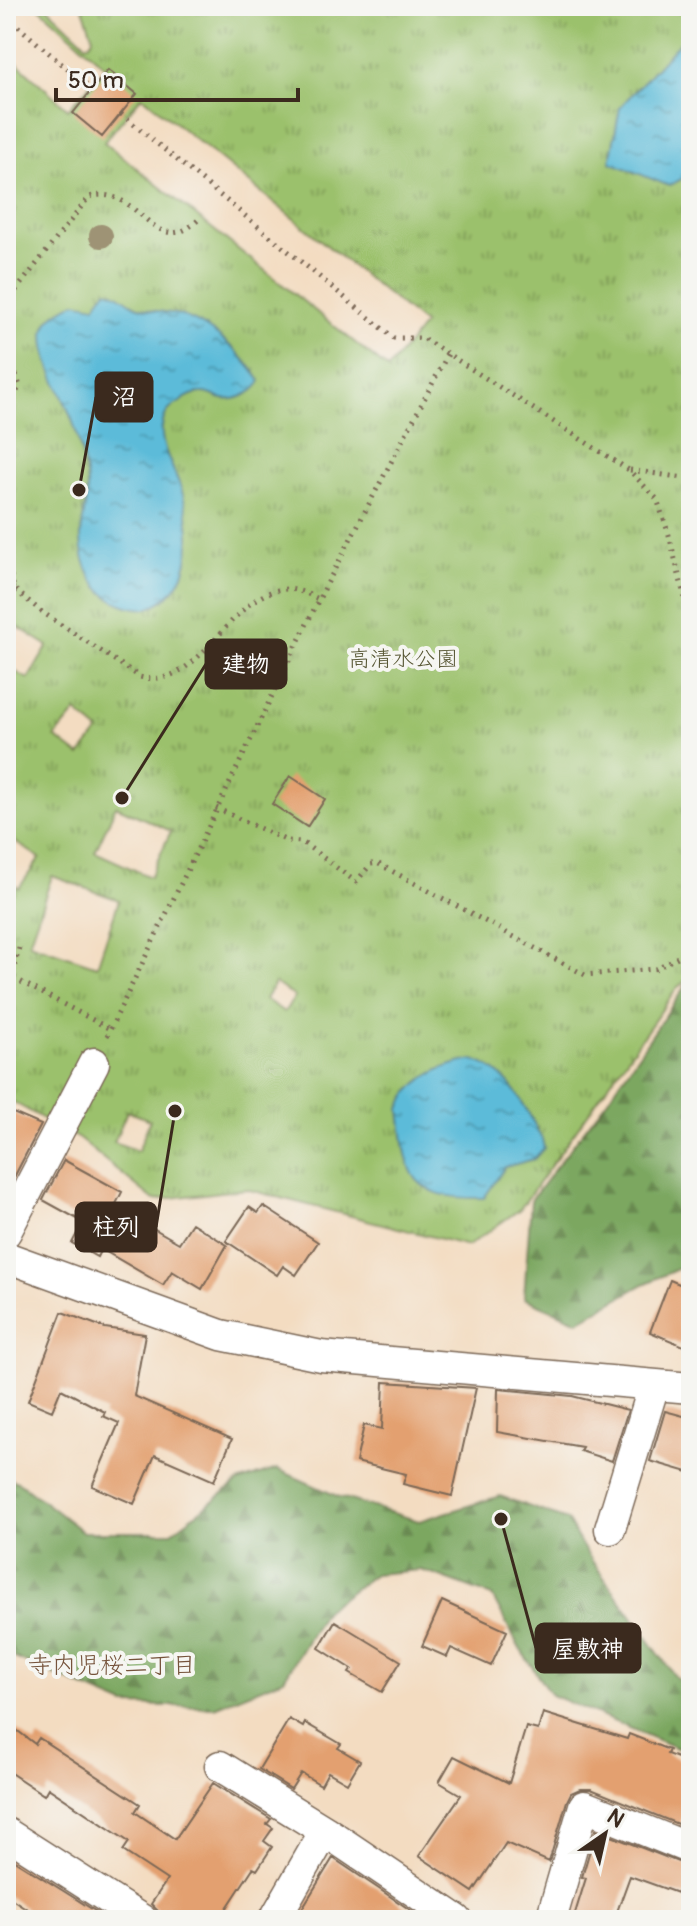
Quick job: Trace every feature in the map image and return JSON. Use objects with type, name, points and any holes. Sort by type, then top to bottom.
[{"type":"street","points":[[6,1232],[94,1063]]},
{"type":"street","points":[[6,1257],[221,1335],[321,1356],[691,1388]]},
{"type":"street","points":[[610,1529],[654,1385]]},
{"type":"street","points":[[220,1766],[325,1831],[457,1920]]},
{"type":"street","points":[[551,1920],[584,1806],[691,1849]]},
{"type":"street","points":[[274,1920],[325,1831]]},
{"type":"street","points":[[6,1833],[142,1920]]},
{"type":"path","points":[[6,16],[92,90]]},
{"type":"path","points":[[121,114],[394,338],[423,338],[629,470],[657,499],[691,623]]},
{"type":"path","points":[[6,303],[89,197],[103,193],[114,196],[164,232],[177,235],[188,230],[199,219]]},
{"type":"path","points":[[6,344],[20,386],[6,410]]},
{"type":"path","points":[[94,1063],[319,599],[448,354]]},
{"type":"path","points":[[629,470],[691,479]]},
{"type":"path","points":[[6,552],[14,589]]},
{"type":"path","points":[[6,583],[42,612],[140,677],[152,680],[167,677],[190,664],[254,600],[289,589],[319,599]]},
{"type":"path","points":[[6,593],[14,589]]},
{"type":"path","points":[[216,808],[287,841],[302,842],[356,882],[371,864],[377,863],[585,975],[655,969],[691,950]]},
{"type":"path","points":[[19,948],[12,977],[110,1029]]},
{"type":"green space","name":"高清水公園","points":[[38,6],[46,6],[86,44],[93,37],[82,6],[691,6],[691,977],[678,987],[520,1209],[468,1246],[246,1189],[154,1200],[79,1139],[6,1098],[6,880],[19,888],[40,858],[6,836],[6,666],[28,679],[48,646],[15,625],[6,639],[6,53],[68,109],[106,67]],"holes":[[[142,96],[424,324],[388,369],[104,142]],[[76,712],[99,731],[80,756],[55,737]],[[116,806],[171,831],[150,877],[95,852]],[[52,876],[119,900],[97,966],[29,943]],[[275,983],[295,997],[284,1012],[265,999]],[[127,1111],[150,1120],[138,1151],[114,1142]]]},
{"type":"green space","points":[[691,978],[691,1263],[644,1284],[578,1321],[524,1298],[531,1200],[608,1099]]},
{"type":"green space","points":[[277,1469],[337,1496],[419,1521],[500,1496],[567,1520],[635,1621],[674,1675],[691,1692],[691,1754],[551,1695],[520,1649],[492,1596],[421,1570],[375,1574],[325,1610],[284,1679],[214,1707],[125,1705],[6,1654],[6,1477],[20,1483],[83,1532],[172,1532],[238,1482]]},
{"type":"water","points":[[691,30],[691,174],[669,186],[610,162],[620,107]]},
{"type":"water","points":[[106,290],[139,307],[178,314],[206,327],[237,352],[261,381],[253,390],[237,398],[225,399],[204,393],[193,395],[166,414],[162,434],[183,495],[189,527],[188,558],[176,586],[166,598],[148,608],[129,606],[112,599],[97,585],[86,567],[81,546],[87,493],[85,469],[75,426],[45,348],[45,329],[51,318],[76,302],[95,306]]},
{"type":"water","points":[[474,1060],[498,1073],[516,1092],[544,1148],[534,1159],[505,1167],[484,1198],[440,1194],[416,1179],[405,1151],[400,1109],[420,1081],[440,1069]]},
{"type":"building","points":[[108,70],[137,94],[102,137],[73,113]]},
{"type":"building","points":[[290,776],[325,799],[307,827],[272,804]]},
{"type":"building","points":[[6,1110],[41,1125],[11,1183],[6,1180]]},
{"type":"building","points":[[64,1160],[122,1192],[115,1206],[179,1243],[192,1223],[227,1245],[202,1289],[172,1271],[163,1285],[101,1249],[97,1257],[72,1243],[83,1222],[43,1200]]},
{"type":"building","points":[[263,1206],[318,1242],[296,1275],[283,1266],[277,1275],[226,1241],[249,1207],[258,1213]]},
{"type":"building","points":[[670,1280],[691,1289],[691,1349],[650,1332]]},
{"type":"building","points":[[62,1312],[105,1328],[145,1334],[134,1396],[232,1439],[214,1481],[155,1455],[134,1504],[92,1486],[119,1423],[103,1416],[105,1412],[61,1389],[52,1411],[28,1401]]},
{"type":"building","points":[[384,1382],[476,1388],[452,1496],[403,1484],[406,1474],[356,1462],[364,1425],[382,1429]]},
{"type":"building","points":[[498,1389],[572,1396],[628,1410],[612,1461],[580,1451],[582,1447],[497,1432]]},
{"type":"building","points":[[665,1411],[691,1418],[691,1473],[650,1461]]},
{"type":"building","points":[[442,1601],[507,1631],[491,1666],[451,1648],[447,1657],[422,1646]]},
{"type":"building","points":[[335,1621],[401,1661],[382,1692],[349,1673],[352,1669],[319,1648]]},
{"type":"building","points":[[543,1713],[627,1739],[629,1734],[669,1750],[667,1754],[691,1763],[691,1796],[680,1825],[591,1789],[580,1789],[571,1793],[567,1801],[549,1862],[506,1843],[473,1892],[419,1856],[461,1795],[439,1782],[454,1756],[509,1783],[526,1727],[538,1730]]},
{"type":"building","points":[[289,1719],[303,1727],[305,1723],[341,1744],[338,1748],[360,1761],[347,1783],[328,1772],[321,1785],[301,1773],[291,1789],[259,1769]]},
{"type":"building","points":[[6,1722],[35,1744],[39,1738],[140,1804],[135,1812],[175,1839],[213,1783],[271,1819],[267,1824],[273,1828],[264,1841],[272,1847],[257,1870],[253,1868],[219,1920],[160,1920],[158,1911],[151,1904],[167,1880],[123,1851],[129,1842],[48,1788],[44,1795],[6,1770]]},
{"type":"building","points":[[596,1830],[691,1867],[691,1898],[630,1876],[614,1920],[573,1920]]},
{"type":"building","points":[[6,1855],[109,1920],[44,1920],[6,1895]]},
{"type":"building","points":[[333,1858],[425,1920],[295,1920]]},
{"type":"place","name":"沼","points":[[79,490]]},
{"type":"place","name":"建物","points":[[122,798]]},
{"type":"place","name":"柱列","points":[[175,1111]]},
{"type":"place","name":"屋敷神","points":[[501,1519]]},
{"type":"district","name":"寺内児桜二丁目","points":[[112,1665]]}]
